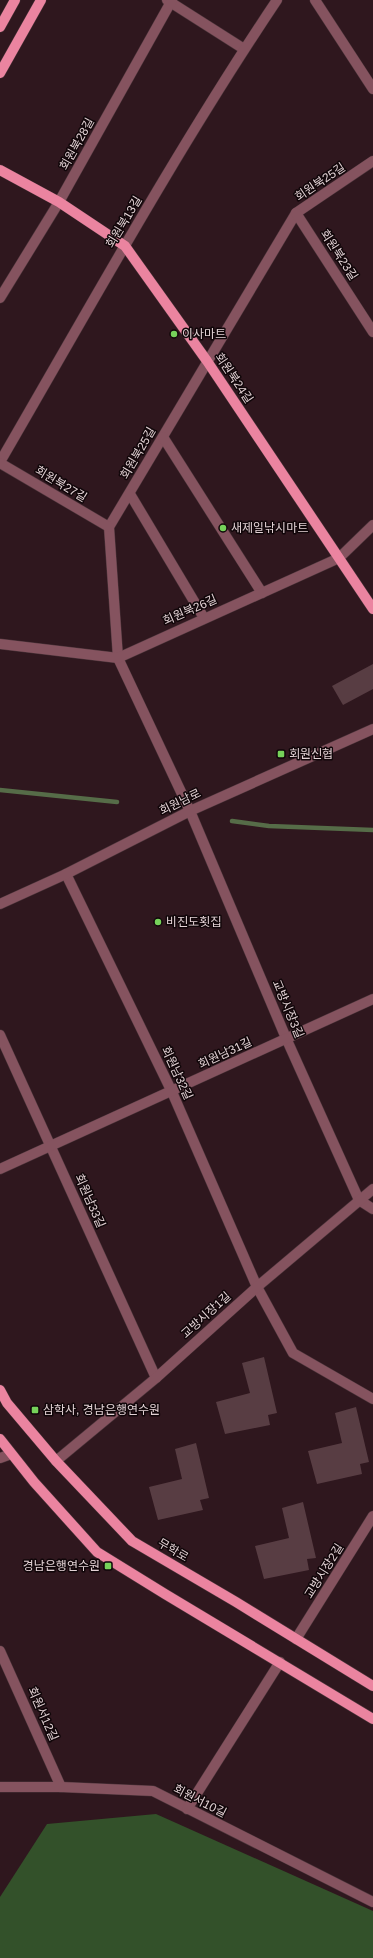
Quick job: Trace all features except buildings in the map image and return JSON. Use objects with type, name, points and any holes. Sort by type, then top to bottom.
[{"type":"main road","points":[[0,27],[15,0]]},
{"type":"main road","points":[[0,73],[41,0]]},
{"type":"main road","name":"회원북24길","points":[[0,170],[59,202],[125,246],[207,361],[373,609]]},
{"type":"main road","name":"무학로","points":[[0,1390],[7,1403],[56,1461],[132,1541],[373,1686]]},
{"type":"main road","points":[[0,1440],[34,1482],[97,1552],[164,1594],[373,1719]]},
{"type":"street","name":"회원북13길","points":[[0,462],[125,246],[244,49],[277,0]]},
{"type":"street","points":[[315,0],[373,89]]},
{"type":"street","points":[[170,1],[244,49]]},
{"type":"street","name":"회원북28길","points":[[0,298],[59,202],[170,1]]},
{"type":"street","name":"회원북25길","points":[[109,527],[296,214],[373,161]]},
{"type":"street","name":"회원북23길","points":[[296,214],[373,332]]},
{"type":"street","points":[[163,436],[262,593]]},
{"type":"street","name":"회원북27길","points":[[0,462],[109,527]]},
{"type":"street","points":[[130,494],[204,618]]},
{"type":"street","name":"회원북26길","points":[[118,658],[339,558],[373,525]]},
{"type":"street","points":[[109,527],[118,658],[190,811]]},
{"type":"street","points":[[0,644],[118,658]]},
{"type":"street","name":"회원남로","points":[[0,904],[66,874],[190,811],[373,729]]},
{"type":"street","name":"교방시장3길","points":[[190,811],[286,1038],[359,1200]]},
{"type":"street","name":"회원남32길","points":[[66,874],[172,1092],[257,1287],[293,1353],[373,1399]]},
{"type":"street","name":"회원남31길","points":[[0,1169],[172,1092],[373,999]]},
{"type":"street","name":"회원남33길","points":[[0,1035],[52,1146],[156,1378]]},
{"type":"street","name":"교방시장1길","points":[[56,1461],[156,1378],[257,1287],[373,1189]]},
{"type":"street","points":[[359,1200],[373,1209]]},
{"type":"street","points":[[0,1458],[11,1454]]},
{"type":"street","name":"교방시장2길","points":[[296,1639],[373,1516]]},
{"type":"street","name":"회원서12길","points":[[0,1651],[61,1787]]},
{"type":"street","points":[[187,1809],[280,1662]]},
{"type":"street","name":"회원서10길","points":[[0,1787],[61,1787],[153,1791],[373,1902]]},
{"type":"green space","points":[[156,1814],[373,1911],[373,1958],[0,1958],[0,1897],[47,1824]]},
{"type":"waterway","points":[[0,790],[117,802]]},
{"type":"waterway","points":[[232,821],[269,826],[373,830]]},
{"type":"place","name":"이사마트","points":[[174,334]]},
{"type":"place","name":"새제일낚시마트","points":[[223,528]]},
{"type":"place","name":"회원신협","points":[[281,754]]},
{"type":"place","name":"비진도횟집","points":[[158,922]]},
{"type":"place","name":"삼학사, 경남은행연수원","points":[[35,1410]]},
{"type":"place","name":"경남은행연수원","points":[[108,1566]]}]
